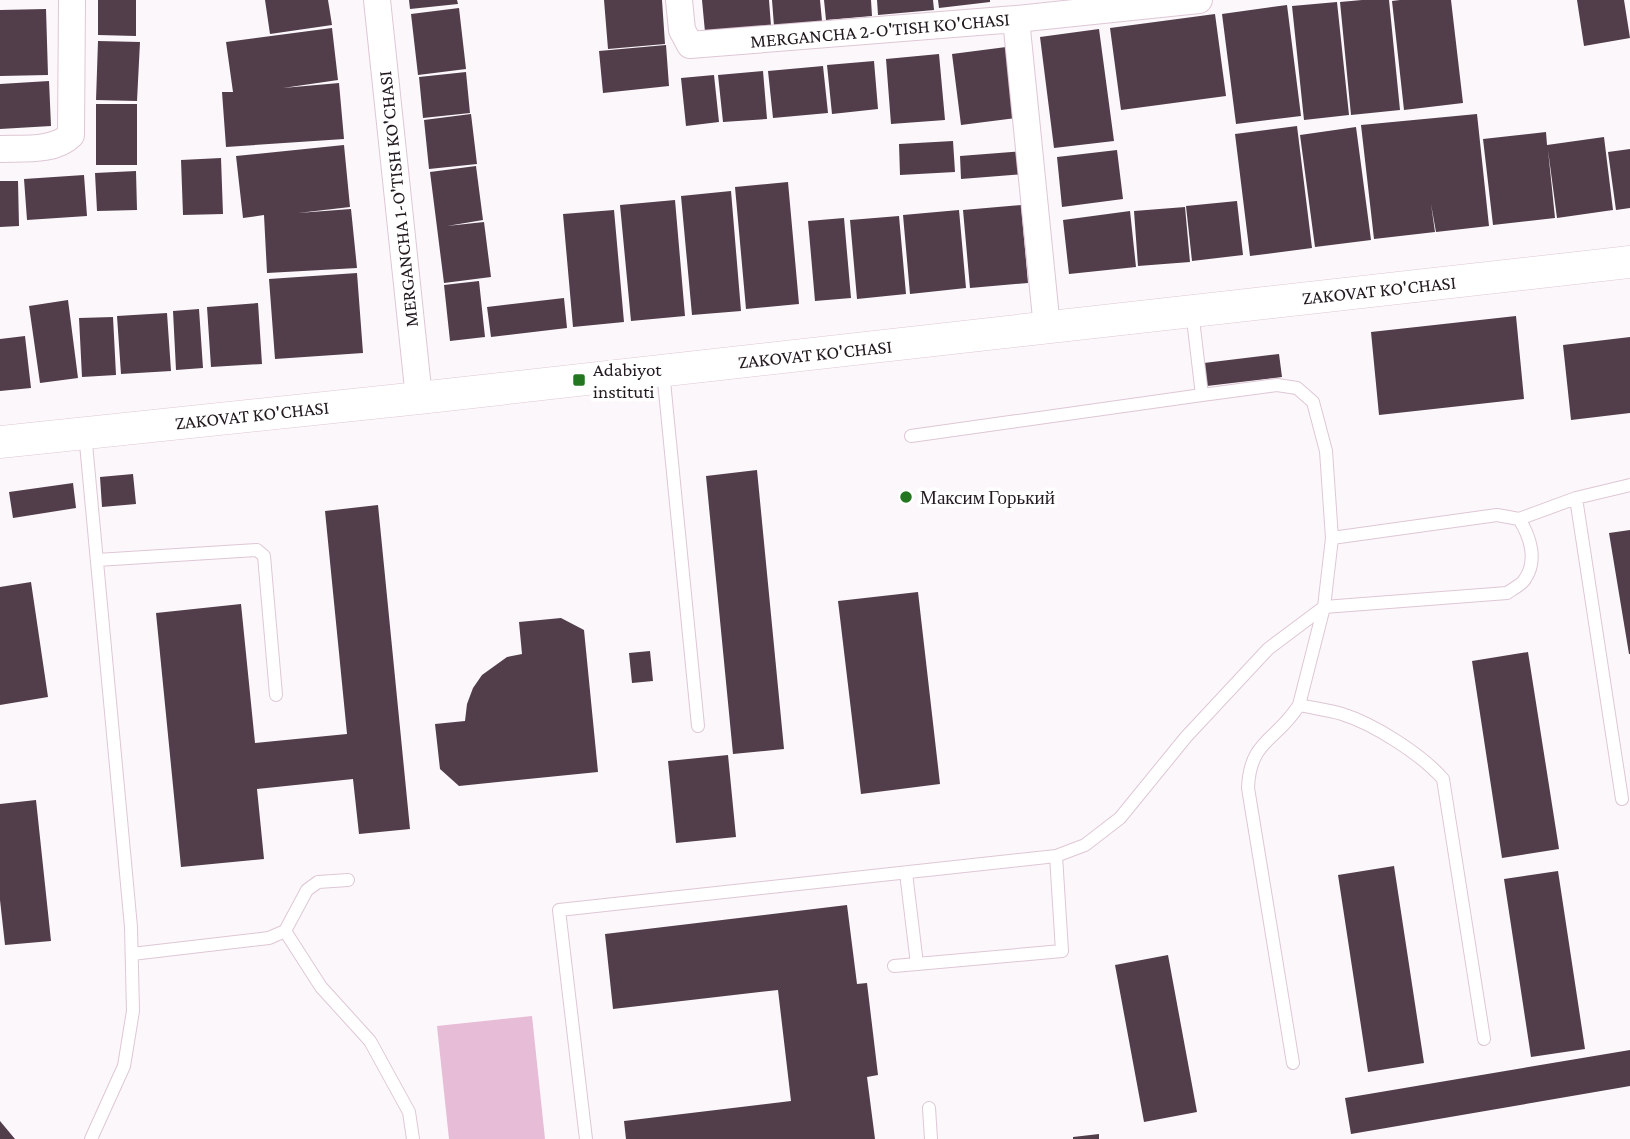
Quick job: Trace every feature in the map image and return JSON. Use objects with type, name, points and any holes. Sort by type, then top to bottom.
[{"type":"street","points":[[0,149],[49,146],[64,142],[71,135],[72,0]]},
{"type":"street","name":"MERGANCHA 1-O'TISH KO'CHASI","points":[[377,0],[419,398]]},
{"type":"street","name":"MERGANCHA 2-O'TISH KO'CHASI","points":[[679,0],[682,30],[690,45],[1016,19],[1199,0]]},
{"type":"street","points":[[1016,19],[1047,328]]},
{"type":"street","name":"ZAKOVAT KO'CHASI","points":[[0,442],[419,398],[1630,262]]},
{"type":"lane","points":[[1192,311],[1202,395]]},
{"type":"lane","points":[[663,371],[698,726]]},
{"type":"lane","points":[[911,436],[1277,385],[1297,388],[1313,402],[1326,451],[1332,538],[1324,607],[1299,705],[1291,718],[1255,753],[1249,769],[1248,788],[1293,1063]]},
{"type":"lane","points":[[85,433],[132,954],[133,1011],[124,1066],[91,1139]]},
{"type":"lane","points":[[1332,538],[1497,515],[1519,519],[1576,498],[1630,485]]},
{"type":"lane","points":[[1576,498],[1622,799]]},
{"type":"lane","points":[[586,1139],[559,911],[1056,856],[1085,845],[1120,818],[1186,737],[1268,649],[1324,607],[1507,593],[1525,580],[1532,563],[1530,537],[1519,519]]},
{"type":"lane","points":[[97,560],[257,550],[264,556],[276,695]]},
{"type":"lane","points":[[1299,705],[1343,714],[1398,741],[1430,764],[1443,779],[1484,1039]]},
{"type":"lane","points":[[894,966],[1062,951],[1056,856]]},
{"type":"lane","points":[[906,873],[917,964]]},
{"type":"lane","points":[[132,954],[269,938],[285,931],[307,891],[318,882],[348,880]]},
{"type":"lane","points":[[285,931],[321,987],[370,1041],[409,1112],[413,1139]]},
{"type":"lane","points":[[929,1108],[931,1139]]},
{"type":"shaded area","points":[[532,1016],[545,1139],[449,1139],[437,1026]]},
{"type":"building","points":[[98,0],[136,0],[136,36],[98,35]]},
{"type":"building","points":[[265,0],[328,0],[332,25],[270,34]]},
{"type":"building","points":[[409,0],[457,0],[458,4],[410,9]]},
{"type":"building","points":[[604,0],[662,0],[665,44],[608,49]]},
{"type":"building","points":[[702,0],[769,0],[771,26],[705,32]]},
{"type":"building","points":[[772,0],[820,0],[822,21],[774,26]]},
{"type":"building","points":[[824,0],[871,0],[872,16],[826,20]]},
{"type":"building","points":[[877,0],[933,0],[934,10],[878,15]]},
{"type":"building","points":[[938,0],[990,0],[990,2],[939,8]]},
{"type":"building","points":[[1389,0],[1400,110],[1351,115],[1340,2]]},
{"type":"building","points":[[1451,0],[1463,103],[1404,110],[1392,1]]},
{"type":"building","points":[[1577,0],[1624,0],[1630,38],[1584,46]]},
{"type":"building","points":[[1337,2],[1349,115],[1304,120],[1292,6]]},
{"type":"building","points":[[1287,5],[1301,116],[1236,124],[1222,14]]},
{"type":"building","points":[[459,8],[466,69],[418,75],[411,14]]},
{"type":"building","points":[[46,9],[48,75],[0,76],[0,10]]},
{"type":"building","points":[[1215,14],[1226,96],[1121,110],[1110,28]]},
{"type":"building","points":[[332,28],[338,80],[283,88],[339,83],[344,139],[226,147],[222,92],[233,92],[226,42]]},
{"type":"building","points":[[1099,29],[1114,141],[1054,148],[1040,37]]},
{"type":"building","points":[[98,41],[140,42],[137,101],[96,100]]},
{"type":"building","points":[[666,45],[669,86],[603,93],[599,51]]},
{"type":"building","points":[[1014,46],[1023,117],[961,125],[952,54]]},
{"type":"building","points":[[939,54],[945,120],[891,124],[886,59]]},
{"type":"building","points":[[874,61],[878,109],[832,114],[827,65]]},
{"type":"building","points":[[823,66],[828,113],[773,118],[768,71]]},
{"type":"building","points":[[763,71],[767,119],[723,122],[718,75]]},
{"type":"building","points":[[466,72],[470,113],[423,118],[419,77]]},
{"type":"building","points":[[714,75],[719,122],[686,126],[681,78]]},
{"type":"building","points":[[49,81],[51,126],[0,129],[0,84]]},
{"type":"building","points":[[96,104],[137,104],[137,165],[96,165]]},
{"type":"building","points":[[471,114],[477,164],[429,169],[424,120]]},
{"type":"building","points":[[1477,114],[1489,226],[1436,232],[1431,204],[1435,232],[1374,239],[1361,125]]},
{"type":"building","points":[[1297,126],[1312,248],[1250,256],[1235,134]]},
{"type":"building","points":[[1356,127],[1371,240],[1315,247],[1300,135]]},
{"type":"building","points":[[1546,132],[1547,145],[1604,137],[1613,210],[1557,218],[1548,150],[1555,218],[1493,225],[1483,139]]},
{"type":"building","points":[[953,141],[955,172],[900,175],[899,144]]},
{"type":"building","points":[[344,145],[350,207],[298,213],[351,209],[357,268],[267,273],[264,215],[243,218],[236,156]]},
{"type":"building","points":[[1630,149],[1630,208],[1616,210],[1608,152]]},
{"type":"building","points":[[1117,150],[1123,199],[1062,207],[1057,157]]},
{"type":"building","points":[[1025,151],[1026,174],[961,179],[960,156]]},
{"type":"building","points":[[221,158],[223,214],[183,215],[181,160]]},
{"type":"building","points":[[476,166],[483,220],[447,226],[484,222],[491,277],[444,283],[430,172]]},
{"type":"building","points":[[136,171],[137,210],[97,211],[95,173]]},
{"type":"building","points":[[84,175],[87,216],[27,220],[24,179]]},
{"type":"building","points":[[0,181],[18,181],[19,226],[0,227]]},
{"type":"building","points":[[788,182],[799,304],[746,309],[735,187]]},
{"type":"building","points":[[731,191],[741,311],[692,315],[681,196]]},
{"type":"building","points":[[675,200],[685,316],[631,321],[620,205]]},
{"type":"building","points":[[1237,201],[1243,255],[1192,261],[1186,206]]},
{"type":"building","points":[[1021,205],[1028,283],[970,288],[963,210]]},
{"type":"building","points":[[1185,207],[1190,262],[1138,266],[1134,211]]},
{"type":"building","points":[[614,210],[624,322],[573,327],[563,214]]},
{"type":"building","points":[[959,210],[966,288],[910,294],[903,215]]},
{"type":"building","points":[[1130,211],[1136,267],[1069,274],[1063,220]]},
{"type":"building","points":[[899,216],[906,294],[857,299],[850,220]]},
{"type":"building","points":[[844,218],[851,298],[815,301],[808,221]]},
{"type":"building","points":[[357,273],[363,353],[275,359],[269,279]]},
{"type":"building","points":[[479,281],[485,337],[450,341],[444,285]]},
{"type":"building","points":[[564,298],[567,328],[491,337],[487,307]]},
{"type":"building","points":[[68,300],[78,378],[40,383],[29,306]]},
{"type":"building","points":[[258,303],[262,364],[211,367],[207,307]]},
{"type":"building","points":[[199,309],[203,368],[176,370],[173,311]]},
{"type":"building","points":[[167,313],[171,371],[121,374],[117,316]]},
{"type":"building","points":[[1516,316],[1524,399],[1379,415],[1371,332]]},
{"type":"building","points":[[113,317],[116,375],[82,377],[79,318]]},
{"type":"building","points":[[25,336],[31,388],[0,391],[0,339]]},
{"type":"building","points":[[1630,337],[1630,413],[1571,420],[1563,345]]},
{"type":"building","points":[[1279,354],[1282,377],[1207,386],[1204,363]]},
{"type":"building","points":[[757,470],[784,749],[733,754],[706,476]]},
{"type":"building","points":[[133,474],[136,504],[102,507],[100,477]]},
{"type":"building","points":[[73,483],[76,508],[13,518],[9,492]]},
{"type":"building","points":[[378,505],[410,829],[359,834],[353,779],[257,789],[264,859],[181,867],[156,613],[241,604],[255,743],[347,734],[325,511]]},
{"type":"building","points":[[1630,530],[1630,654],[1629,654],[1609,533]]},
{"type":"building","points":[[31,582],[48,697],[0,705],[0,587]]},
{"type":"building","points":[[918,592],[940,784],[861,794],[838,601]]},
{"type":"building","points":[[561,618],[584,630],[598,772],[459,786],[440,769],[435,724],[465,721],[467,704],[482,675],[507,657],[522,654],[519,622]]},
{"type":"building","points":[[650,651],[653,681],[632,683],[629,653]]},
{"type":"building","points":[[1528,652],[1559,849],[1502,858],[1472,661]]},
{"type":"building","points":[[728,755],[736,837],[676,843],[668,761]]},
{"type":"building","points":[[36,800],[51,941],[5,945],[0,900],[0,804]]},
{"type":"building","points":[[1394,866],[1424,1063],[1368,1072],[1338,875]]},
{"type":"building","points":[[1558,871],[1585,1049],[1531,1057],[1504,879]]},
{"type":"building","points":[[847,905],[857,984],[867,983],[878,1075],[867,1077],[875,1139],[626,1139],[624,1121],[791,1101],[778,990],[613,1009],[605,934]]},
{"type":"building","points":[[1168,955],[1197,1112],[1144,1122],[1115,965]]},
{"type":"building","points":[[1630,1050],[1630,1086],[1351,1134],[1345,1098]]},
{"type":"building","points":[[0,1121],[15,1139],[0,1139]]},
{"type":"building","points":[[1099,1134],[1099,1139],[1073,1139],[1073,1137]]},
{"type":"place","name":"Adabiyot instituti","points":[[579,380]]},
{"type":"place","name":"Максим Горький","points":[[906,497]]}]
